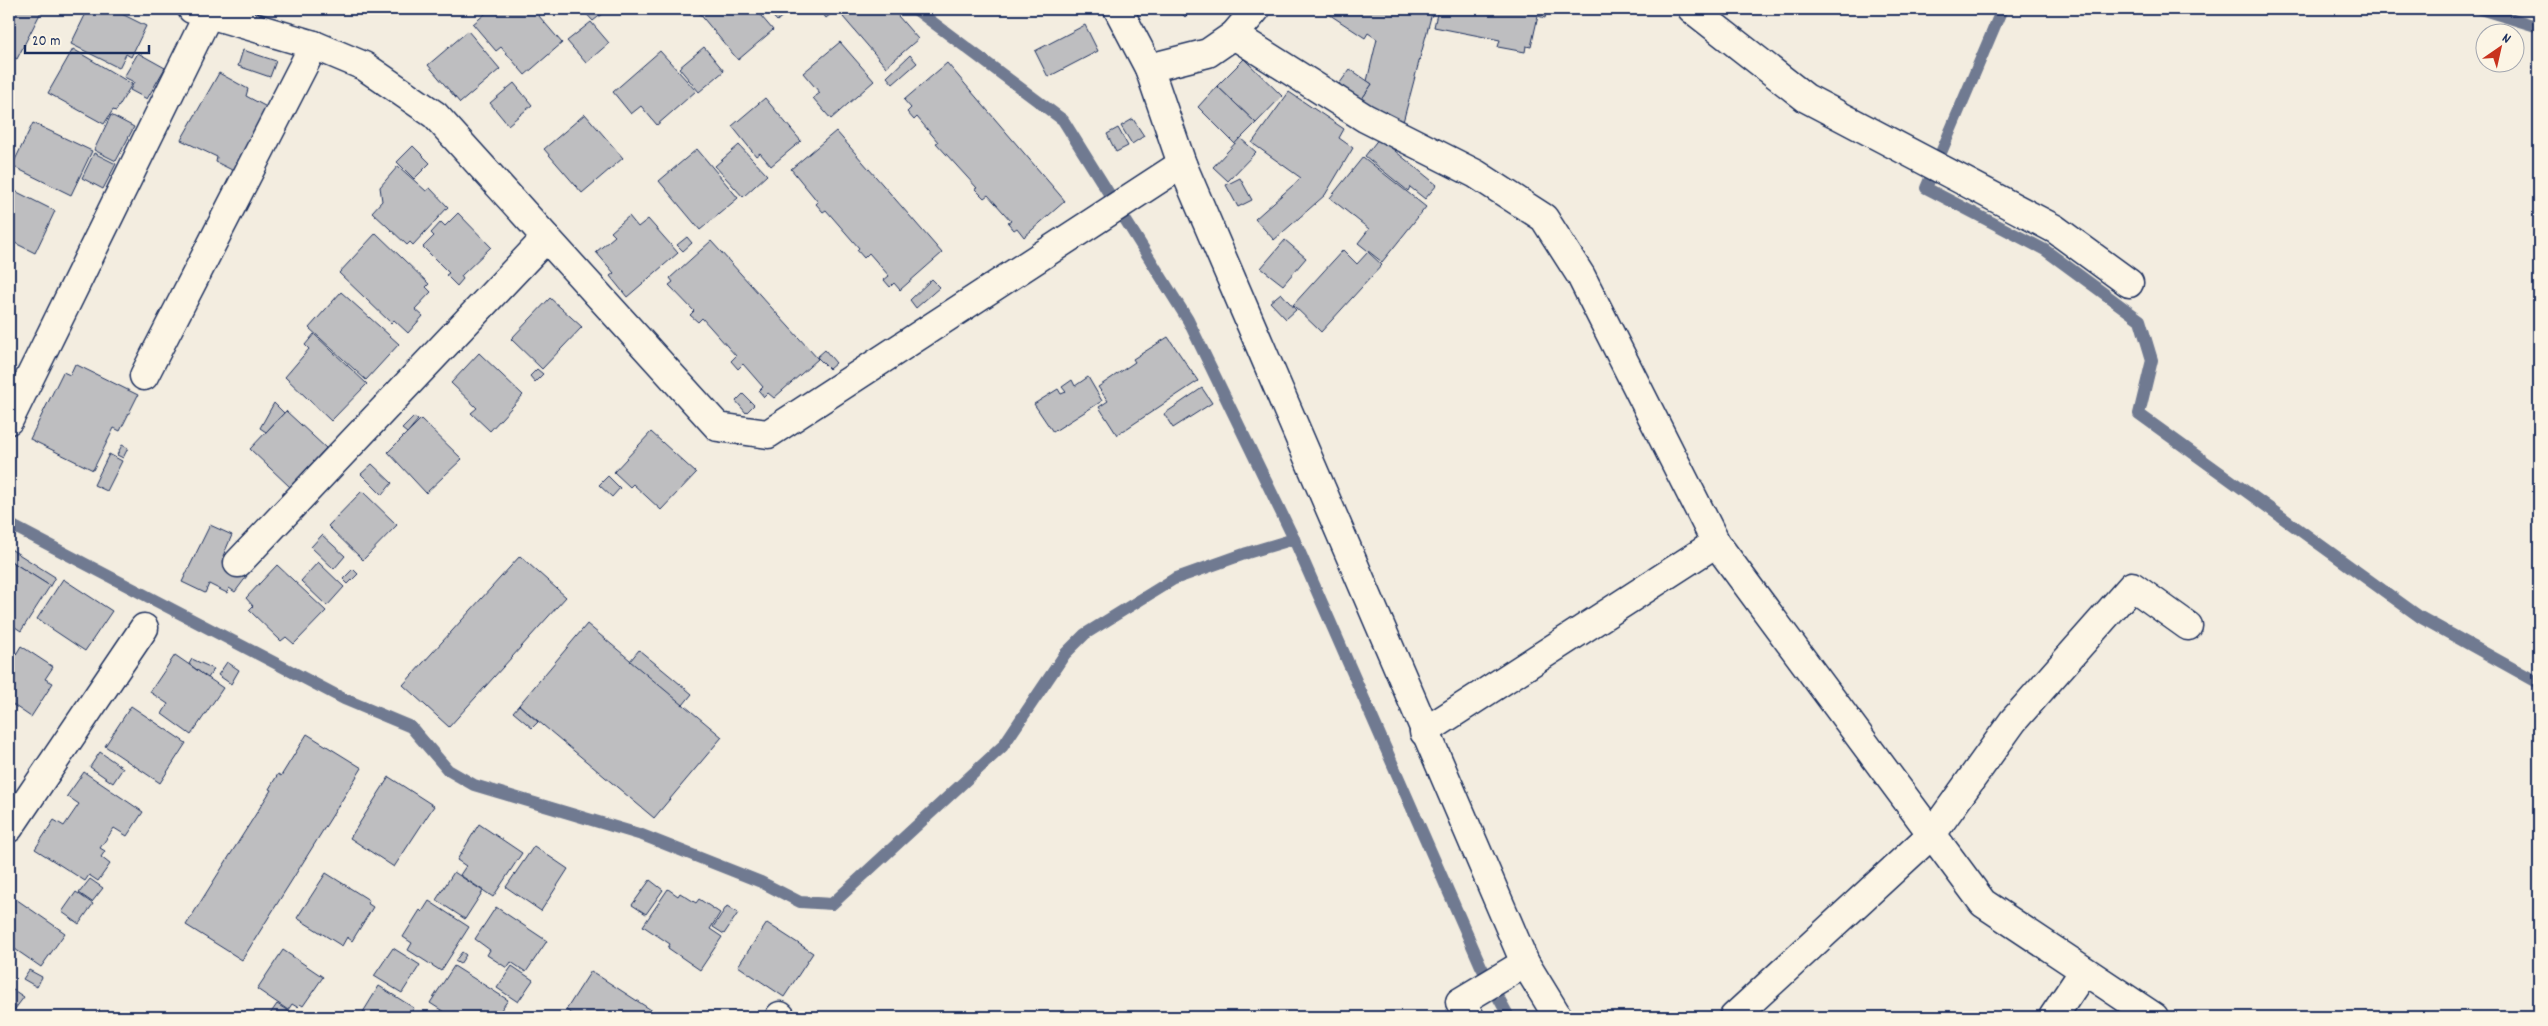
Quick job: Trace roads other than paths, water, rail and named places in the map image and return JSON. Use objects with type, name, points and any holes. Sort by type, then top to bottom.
[{"type":"street","points":[[1118,9],[1149,68],[1182,164],[1424,732],[1525,962],[1558,1017]]},
{"type":"street","points":[[1149,68],[1208,53],[1234,35],[1256,9]]},
{"type":"street","points":[[1692,9],[1806,98],[2055,230],[2129,283]]},
{"type":"street","points":[[9,420],[200,12],[314,45],[364,66],[435,115],[718,427],[768,434],[1182,164]]},
{"type":"street","points":[[1234,35],[1365,118],[1476,174],[1544,218],[1581,276],[1716,543],[1983,904],[2154,1017]]},
{"type":"street","points":[[144,376],[314,45]]},
{"type":"street","points":[[238,563],[546,238]]},
{"type":"street","points":[[1424,732],[1716,543]]},
{"type":"street","points":[[1734,1017],[1932,834],[2013,721],[2132,586],[2188,626]]},
{"type":"street","points":[[9,828],[144,628]]},
{"type":"street","points":[[1472,1005],[1500,978],[1525,962]]},
{"type":"street","points":[[2053,1017],[2084,971]]},
{"type":"waterway","points":[[915,9],[1063,120],[1188,320],[1294,539],[1481,966],[1509,1017]]},
{"type":"waterway","points":[[2002,9],[1926,188],[2045,250],[2140,320],[2152,360],[2139,414],[2420,617],[2539,683]]},
{"type":"waterway","points":[[2480,9],[2539,27]]},
{"type":"waterway","points":[[9,524],[344,699],[411,727],[448,770],[474,785],[642,835],[761,882],[800,902],[832,904],[1003,746],[1065,654],[1085,634],[1174,579],[1247,553],[1294,539]]}]
